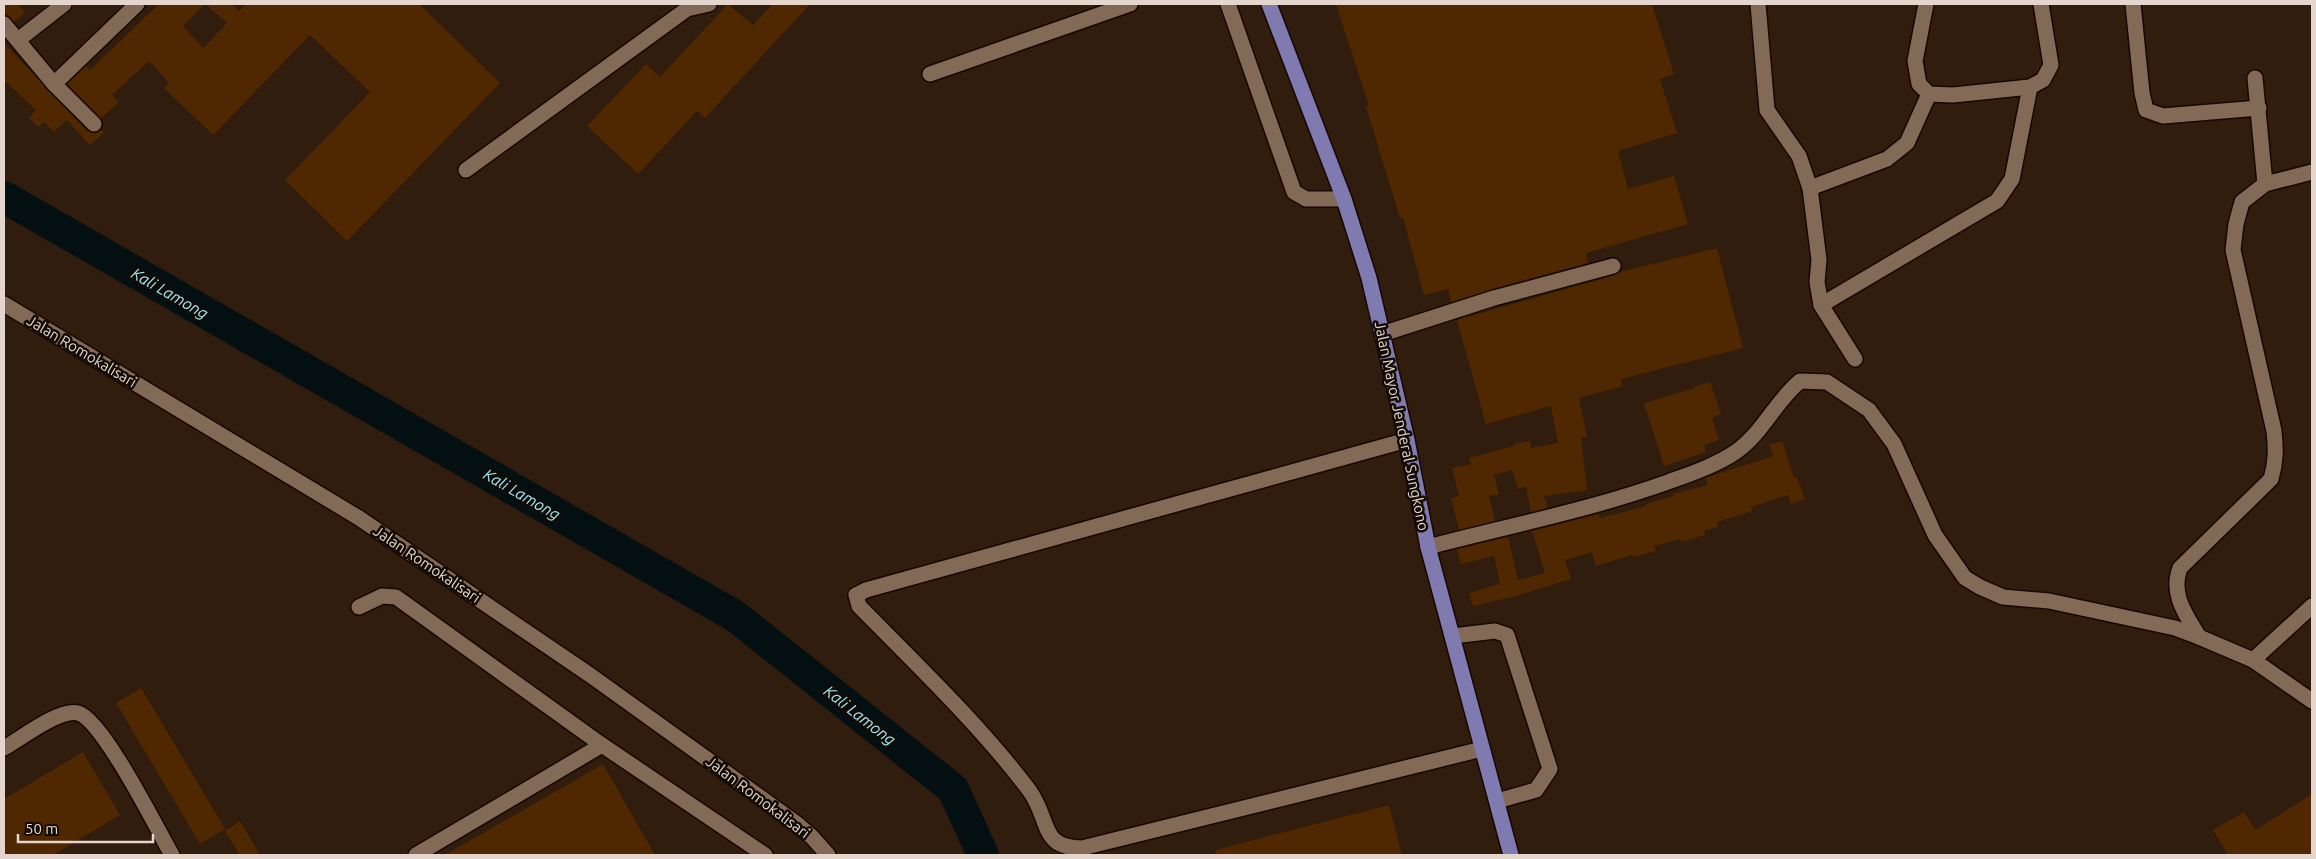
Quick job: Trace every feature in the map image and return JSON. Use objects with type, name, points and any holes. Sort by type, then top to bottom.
[{"type":"main road","name":"Jalan Mayor Jenderal Sungkono","points":[[1268,5],[1344,199],[1369,278],[1407,440],[1428,546],[1511,855]]},
{"type":"street","points":[[18,40],[64,4]]},
{"type":"street","points":[[54,84],[138,4]]},
{"type":"street","points":[[466,170],[687,9],[709,4]]},
{"type":"street","points":[[930,74],[1130,4]]},
{"type":"street","points":[[1228,4],[1294,192],[1306,199],[1344,199]]},
{"type":"street","points":[[1758,4],[1767,110],[1799,156],[1810,188],[1819,260],[1817,282],[1821,305],[1854,359]]},
{"type":"street","points":[[1926,4],[1914,61],[1919,84],[1929,94],[1954,95],[2030,87],[2043,80],[2051,65],[2041,4]]},
{"type":"street","points":[[2133,4],[2146,110],[2163,116],[2258,108]]},
{"type":"street","points":[[4,24],[54,84],[94,124]]},
{"type":"street","points":[[2255,78],[2265,184]]},
{"type":"street","points":[[1821,305],[1997,200],[2012,179],[2030,87]]},
{"type":"street","points":[[1810,188],[1887,159],[1907,143],[1929,94]]},
{"type":"street","points":[[2199,637],[2182,609],[2178,598],[2176,580],[2180,568],[2270,479],[2275,466],[2274,431],[2233,250],[2239,210],[2242,202],[2265,184],[2312,172]]},
{"type":"street","points":[[1382,334],[1494,298],[1613,266]]},
{"type":"street","name":"Jalan Romokalisari","points":[[4,304],[367,523],[590,675],[796,823],[828,855]]},
{"type":"street","points":[[1428,546],[1634,494],[1690,474],[1735,453],[1765,426],[1784,395],[1800,380],[1827,382],[1869,410],[1881,424],[1894,444],[1935,535],[1965,578],[2003,597],[2049,601],[2175,628],[2253,660],[2312,701]]},
{"type":"street","points":[[1407,440],[866,590],[856,595],[860,606],[966,715],[1030,791],[1040,806],[1052,841],[1065,848],[1082,848],[1482,749]]},
{"type":"street","points":[[358,607],[382,596],[396,597],[602,746],[766,855]]},
{"type":"street","points":[[2253,660],[2312,606]]},
{"type":"street","points":[[1453,636],[1496,631],[1507,635],[1550,769],[1536,790],[1497,801]]},
{"type":"street","points":[[4,748],[60,715],[78,713],[90,720],[106,739],[172,855]]},
{"type":"street","points":[[416,855],[602,746]]},
{"type":"building","points":[[4,4],[18,4],[25,13],[14,22],[4,11]]},
{"type":"building","points":[[159,4],[205,4],[231,4],[239,11],[246,4],[419,4],[500,83],[347,241],[285,180],[370,92],[310,35],[213,135],[164,88],[169,83],[149,61],[112,95],[119,102],[101,118],[67,84],[86,66],[90,70]],"holes":[[[205,4],[227,23],[203,48],[183,26]]]},
{"type":"building","points":[[728,4],[753,25],[773,4],[810,4],[705,118],[697,111],[638,174],[587,126],[646,64],[660,77]]},
{"type":"building","points":[[1336,4],[1652,4],[1674,74],[1660,79],[1677,133],[1618,151],[1628,189],[1674,176],[1688,224],[1586,253],[1588,263],[1451,302],[1448,289],[1424,295],[1403,217],[1400,218],[1366,107],[1369,106]]},
{"type":"building","points":[[4,43],[87,131],[96,133],[101,130],[104,133],[90,145],[67,120],[54,132],[44,122],[38,127],[29,118],[36,110],[4,80]]},
{"type":"building","points":[[1717,248],[1743,348],[1621,379],[1623,386],[1579,398],[1587,437],[1581,438],[1587,490],[1544,496],[1548,508],[1531,512],[1526,487],[1518,489],[1512,470],[1494,475],[1499,494],[1489,496],[1495,521],[1459,530],[1451,498],[1459,496],[1452,468],[1471,464],[1469,458],[1514,446],[1514,444],[1530,441],[1531,448],[1558,443],[1551,406],[1486,424],[1457,320],[1620,272]]},
{"type":"building","points":[[1710,382],[1721,414],[1712,418],[1719,440],[1704,445],[1706,452],[1664,466],[1644,403]]},
{"type":"building","points":[[1782,441],[1794,478],[1797,477],[1805,499],[1791,504],[1788,495],[1751,507],[1752,511],[1717,522],[1718,527],[1704,531],[1705,535],[1681,542],[1680,539],[1654,546],[1656,551],[1633,557],[1632,555],[1596,566],[1592,552],[1565,560],[1571,579],[1516,596],[1473,606],[1469,593],[1500,584],[1494,556],[1461,564],[1457,549],[1508,537],[1518,580],[1545,573],[1532,531],[1599,514],[1600,518],[1646,506],[1646,504],[1674,496],[1673,494],[1708,485],[1705,478],[1773,456],[1769,445]]},
{"type":"building","points":[[141,688],[225,829],[200,844],[116,703]]},
{"type":"building","points":[[83,752],[120,815],[53,855],[4,855],[4,799]]},
{"type":"building","points":[[603,764],[655,855],[445,855]]},
{"type":"building","points":[[2312,794],[2312,855],[2228,855],[2213,830],[2244,812],[2255,830]]},
{"type":"building","points":[[1389,805],[1402,855],[1216,855],[1215,850]]},
{"type":"building","points":[[240,821],[260,855],[240,855],[225,831]]},
{"type":"waterway","name":"Kali Lamong","points":[[4,197],[735,616],[953,789],[983,855]]}]
